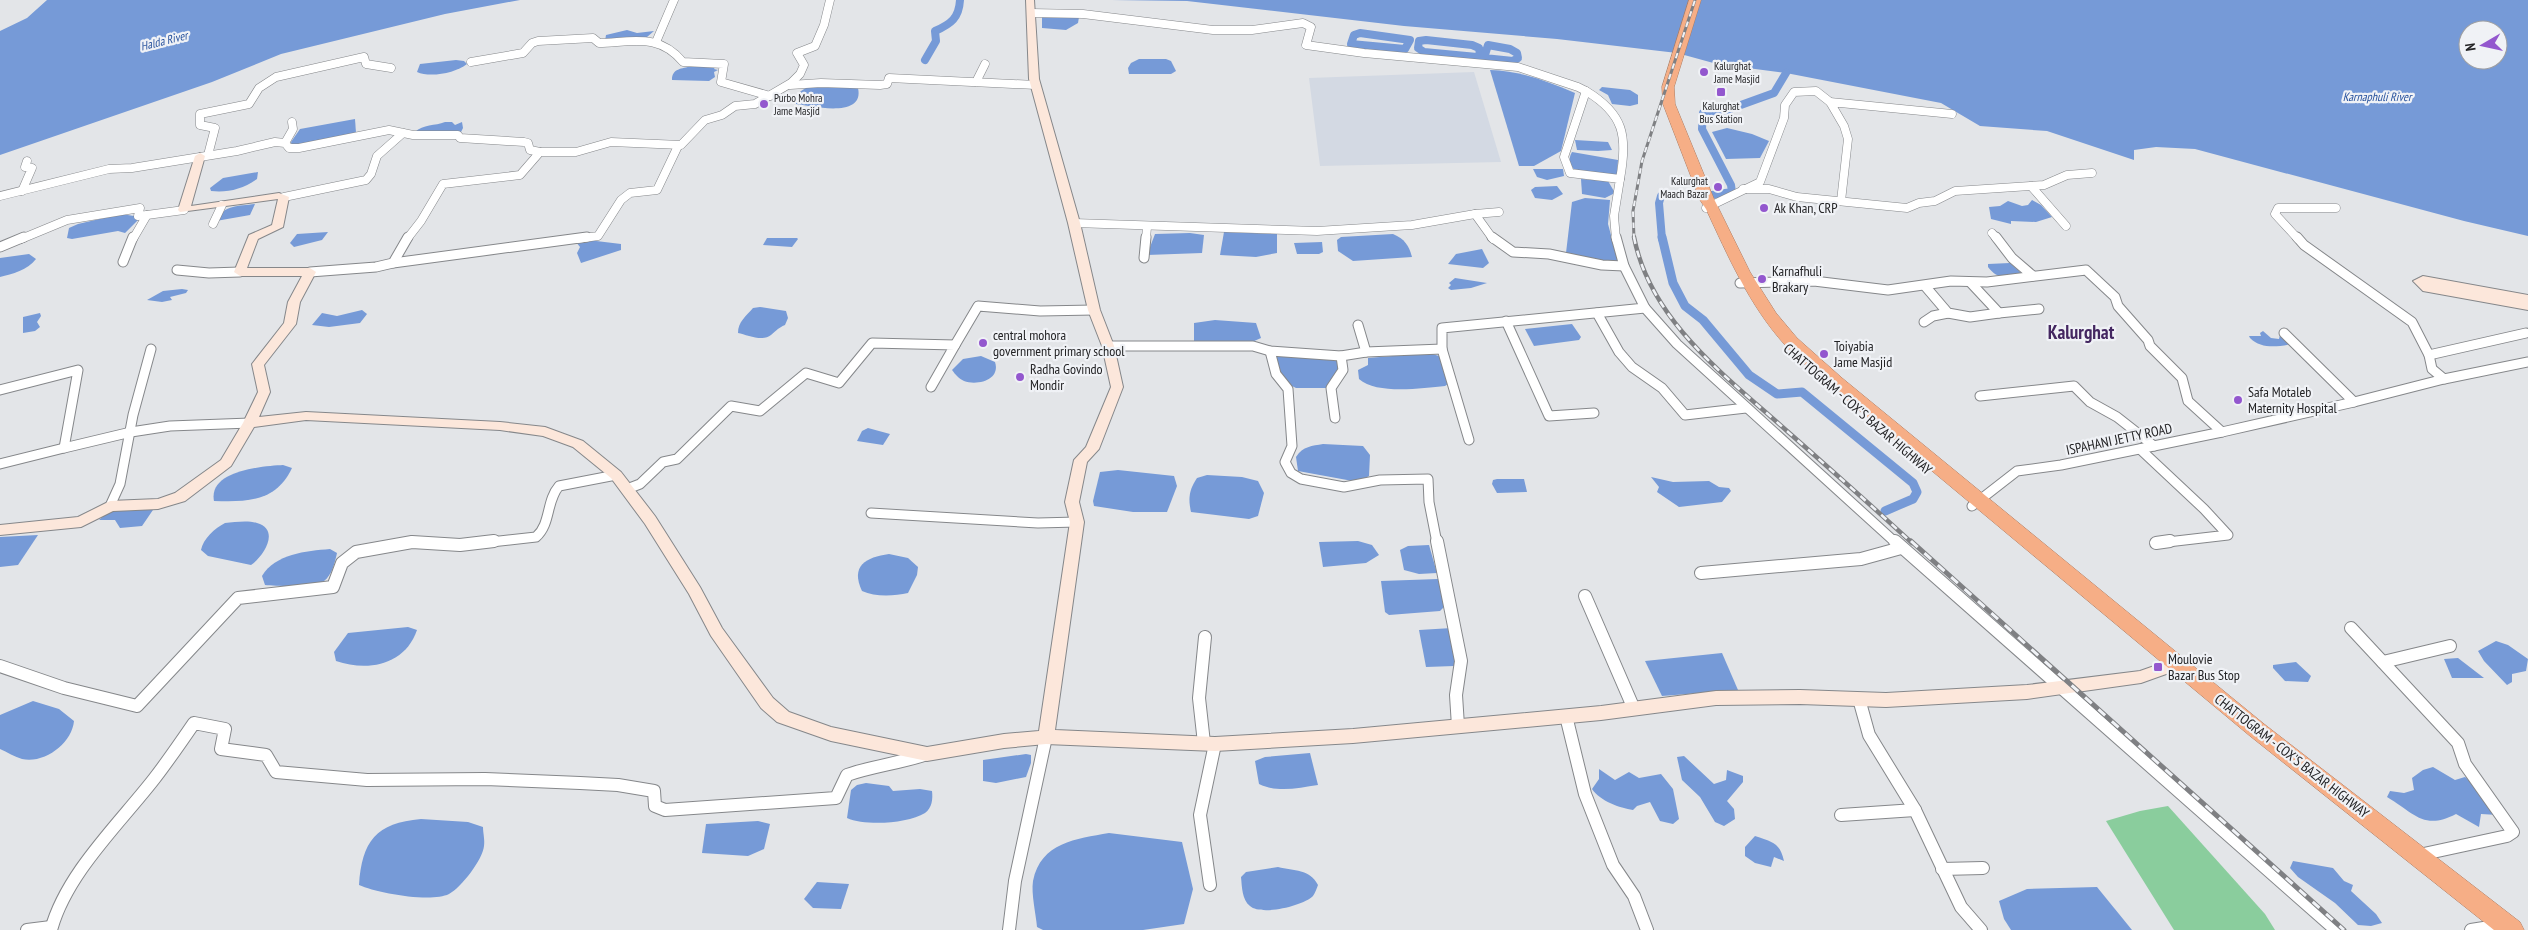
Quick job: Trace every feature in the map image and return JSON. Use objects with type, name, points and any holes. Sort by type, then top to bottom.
[{"type":"highway","name":"CHATTOGRAM - COX'S BAZAR HIGHWAY","points":[[1695,0],[1668,88],[1669,104],[1729,263],[1745,283],[1761,319],[1795,357],[2173,666],[2485,929]]},
{"type":"highway","name":"CHATTOGRAM - COX'S BAZAR HIGHWAY","points":[[2173,666],[2512,930]]},
{"type":"street","points":[[656,42],[674,0]]},
{"type":"street","points":[[0,196],[121,167],[132,168],[276,142],[285,143],[289,148],[299,148],[389,130],[428,136],[458,135],[460,138],[524,142],[528,143],[530,150],[540,152],[576,152],[610,142],[678,146],[685,142],[705,120],[722,114],[731,107],[755,104],[796,79],[803,70],[804,65],[798,58],[797,53],[805,48],[815,46],[824,25],[830,0]]},
{"type":"street","points":[[1009,930],[1015,881],[1046,737],[1077,522],[1072,502],[1081,460],[1092,449],[1117,387],[1108,346],[1094,310],[1074,223],[1036,85],[1030,0]]},
{"type":"street","points":[[1031,12],[1083,14],[1213,30],[1252,30],[1303,23],[1311,27],[1306,45],[1364,53],[1518,67],[1549,75],[1586,91],[1609,107],[1622,128],[1623,162],[1614,220],[1618,247],[1624,266],[1645,308],[1677,344],[1901,548],[2063,688],[2336,930]]},
{"type":"street","points":[[471,62],[523,53],[534,42],[558,38],[593,38],[596,39],[596,42],[605,43],[656,42],[672,49],[683,62],[724,64],[726,67],[721,82],[770,96]]},
{"type":"street","points":[[184,210],[215,128],[200,125],[200,114],[238,108],[249,104],[259,88],[276,77],[364,57],[375,67],[391,68]]},
{"type":"street","points":[[976,82],[985,64]]},
{"type":"street","points":[[785,86],[806,83],[880,85],[887,84],[889,78],[1036,85]]},
{"type":"street","points":[[1586,91],[1564,157],[1570,174],[1620,179]]},
{"type":"street","points":[[1707,202],[1720,201],[1760,182],[1782,125],[1785,104],[1794,92],[1816,91],[1830,102],[1844,126],[1848,139],[1840,201]]},
{"type":"street","points":[[1830,102],[1952,114]]},
{"type":"street","points":[[285,143],[293,129],[292,122]]},
{"type":"street","points":[[0,247],[82,216],[140,208],[138,216],[147,215],[279,196],[284,197],[366,180],[371,174],[377,156],[402,133]]},
{"type":"street","points":[[177,270],[209,273],[310,272],[386,266],[393,263],[598,236],[621,200],[630,193],[657,190],[678,150],[678,146]]},
{"type":"street","points":[[393,263],[410,234],[421,221],[440,186],[447,183],[520,175],[540,152]]},
{"type":"street","points":[[22,191],[32,168],[26,167],[27,161]]},
{"type":"street","points":[[1743,189],[1769,189],[1797,197],[1907,208],[1919,202],[1935,201],[1956,192],[2050,184],[2067,176],[2092,173]]},
{"type":"street","points":[[2031,186],[2066,226]]},
{"type":"street","points":[[240,272],[253,238],[277,226],[284,197]]},
{"type":"street","points":[[213,224],[222,205]]},
{"type":"street","points":[[2336,208],[2278,208],[2275,214],[2304,244],[2412,322],[2429,355],[2432,369],[2444,379]]},
{"type":"street","points":[[1074,223],[1277,231],[1331,230],[1412,225],[1475,214],[1499,212]]},
{"type":"street","points":[[1475,214],[1492,238],[1513,252],[1549,254],[1602,265],[1624,266]]},
{"type":"street","points":[[123,262],[134,236],[147,215]]},
{"type":"street","points":[[1144,258],[1147,227]]},
{"type":"street","points":[[1992,233],[2012,258],[2033,276]]},
{"type":"street","points":[[1745,283],[1820,282],[1888,290],[1951,281],[1970,282],[2080,270],[2091,273],[2114,297],[2118,306],[2148,340],[2150,346],[2176,370],[2182,378],[2188,401],[2222,432]]},
{"type":"street","points":[[0,530],[81,522],[110,506],[158,504],[180,497],[226,463],[250,423],[264,392],[264,387],[256,372],[258,364],[290,324],[294,302],[310,272]]},
{"type":"street","points":[[2528,299],[2423,280],[2419,281],[2427,288],[2528,306]]},
{"type":"street","points":[[1970,282],[1999,313]]},
{"type":"street","points":[[1925,286],[1948,313]]},
{"type":"street","points":[[931,387],[978,306],[1040,311],[1094,310]]},
{"type":"street","points":[[1470,440],[1442,349],[1444,346],[1442,328],[1506,320],[1645,308]]},
{"type":"street","points":[[1924,322],[1933,316],[1948,313],[1970,317],[2039,308]]},
{"type":"street","points":[[1597,313],[1619,352],[1632,367],[1662,388],[1685,415],[1746,408]]},
{"type":"street","points":[[1506,320],[1549,416],[1594,413]]},
{"type":"street","points":[[1358,325],[1366,352]]},
{"type":"street","points":[[2284,333],[2354,402]]},
{"type":"street","points":[[2429,355],[2526,333]]},
{"type":"street","points":[[627,490],[640,484],[663,462],[677,459],[731,406],[760,412],[806,373],[839,383],[872,343],[955,345]]},
{"type":"street","points":[[1108,346],[1252,346],[1270,351],[1341,356],[1366,352],[1442,349]]},
{"type":"street","points":[[110,506],[120,484],[140,389],[151,349]]},
{"type":"street","points":[[1270,351],[1276,374],[1288,389],[1292,446],[1285,462],[1290,473],[1301,479],[1344,487],[1380,480],[1428,478],[1429,502],[1461,661],[1456,695],[1458,726]]},
{"type":"street","points":[[1335,418],[1331,388],[1342,377],[1345,369],[1341,356]]},
{"type":"street","name":"ISPAHANI JETTY ROAD","points":[[1975,504],[2017,471],[2061,466],[2222,432],[2444,379],[2528,362]]},
{"type":"street","points":[[0,390],[78,370],[64,448]]},
{"type":"street","points":[[1980,396],[2074,386],[2090,402],[2117,417],[2154,446]]},
{"type":"street","points":[[0,464],[131,432],[170,426],[250,423],[306,416],[500,426],[545,432],[578,444],[616,475],[650,520],[695,591],[716,632],[767,704],[783,717],[823,732],[927,754]]},
{"type":"street","points":[[2140,449],[2204,509],[2228,535],[2156,543]]},
{"type":"street","points":[[0,666],[64,688],[136,706],[238,598],[333,587],[342,563],[356,552],[412,542],[460,545],[536,537],[544,529],[553,491],[558,486],[616,475]]},
{"type":"street","points":[[872,513],[1038,523],[1077,522]]},
{"type":"street","points":[[1702,573],[1860,559],[1901,548]]},
{"type":"street","points":[[1585,596],[1634,709]]},
{"type":"street","points":[[2351,628],[2458,743],[2465,764],[2513,832],[2507,836],[2418,855]]},
{"type":"street","points":[[1205,637],[1199,698],[1209,744],[1200,815],[1210,885]]},
{"type":"street","points":[[2383,662],[2450,646]]},
{"type":"street","points":[[27,930],[51,929],[65,897],[82,871],[160,771],[194,723],[225,729],[221,749],[266,755],[276,772],[368,780],[485,780],[618,785],[654,791],[655,806],[666,810],[836,798],[847,775],[865,769],[897,764],[927,754],[1004,740],[1046,737],[1209,744],[1458,726],[1634,709],[1716,698],[1800,697],[1886,700],[2063,688],[2140,677],[2173,666]]},
{"type":"street","points":[[1859,700],[1869,735],[1915,810],[1961,907],[1981,930]]},
{"type":"street","points":[[1566,716],[1585,794],[1613,865],[1634,896],[1647,930]]},
{"type":"street","points":[[1841,815],[1915,810]]},
{"type":"street","points":[[1942,869],[1984,868]]},
{"type":"shaded area","points":[[1474,72],[1501,162],[1320,166],[1309,78]]},
{"type":"green space","points":[[2168,806],[2265,914],[2275,930],[2174,930],[2106,821],[2140,811]]},
{"type":"water","name":"Halda River","points":[[47,0],[520,0],[445,14],[281,54],[212,82],[0,155],[0,31],[27,18]]},
{"type":"water","name":"Karnaphuli River","points":[[1112,0],[2528,0],[2528,236],[2464,221],[2195,149],[2156,147],[2134,150],[2134,160],[2047,131],[1980,126],[1941,103],[1786,73],[1717,64],[1677,53],[1557,39],[1404,26],[1187,1]]},
{"type":"water","points":[[1042,17],[1079,17],[1078,23],[1066,30],[1042,28]]},
{"type":"water","points":[[627,30],[637,33],[654,31],[647,37],[649,39],[605,41],[606,35]]},
{"type":"water","points":[[1139,59],[1166,59],[1171,61],[1176,71],[1171,74],[1129,74],[1128,68],[1131,63]]},
{"type":"water","points":[[456,60],[464,61],[467,64],[443,74],[429,75],[417,72],[420,64]]},
{"type":"water","points":[[691,66],[716,66],[714,69],[718,70],[714,72],[715,77],[709,81],[672,80],[672,76],[676,71]]},
{"type":"water","points":[[1490,70],[1523,75],[1575,93],[1561,151],[1534,166],[1519,166]]},
{"type":"water","points":[[814,85],[858,88],[858,98],[853,104],[835,108],[796,104],[798,94],[803,89]]},
{"type":"water","points":[[1602,87],[1630,90],[1638,95],[1638,104],[1630,106],[1612,104],[1608,95],[1599,90]]},
{"type":"water","points":[[355,119],[356,133],[292,146],[291,142],[300,129]]},
{"type":"water","points":[[452,122],[455,125],[462,122],[463,128],[461,132],[415,132],[425,126]]},
{"type":"water","points":[[1727,128],[1752,134],[1769,141],[1760,158],[1726,159],[1712,132]]},
{"type":"water","points":[[1575,140],[1608,142],[1612,150],[1577,150]]},
{"type":"water","points":[[1572,152],[1618,160],[1617,176],[1576,172],[1570,160]]},
{"type":"water","points":[[1533,169],[1563,169],[1564,176],[1547,180],[1537,177]]},
{"type":"water","points":[[258,172],[257,179],[241,188],[229,191],[211,191],[210,188],[223,178]]},
{"type":"water","points":[[1581,179],[1608,181],[1615,193],[1605,198],[1582,194]]},
{"type":"water","points":[[1557,186],[1563,194],[1552,200],[1535,198],[1531,190],[1535,187]]},
{"type":"water","points":[[1585,198],[1610,200],[1608,224],[1618,261],[1594,260],[1566,253],[1572,202]]},
{"type":"water","points":[[2032,200],[2041,205],[2052,217],[2036,222],[2011,221],[2011,224],[1991,219],[1989,207],[2000,206],[2008,201],[2022,206],[2028,205]]},
{"type":"water","points":[[255,204],[250,215],[216,221],[227,209]]},
{"type":"water","points":[[121,214],[134,216],[138,220],[125,233],[118,231],[72,239],[67,238],[69,228],[78,224]]},
{"type":"water","points":[[328,232],[322,240],[294,247],[290,243],[297,234]]},
{"type":"water","points":[[1224,232],[1277,234],[1277,253],[1256,257],[1220,255]]},
{"type":"water","points":[[1190,233],[1204,235],[1202,253],[1147,255],[1155,234]]},
{"type":"water","points":[[1393,234],[1406,243],[1412,257],[1353,261],[1338,251],[1337,240],[1341,237]]},
{"type":"water","points":[[767,238],[798,239],[792,247],[763,245]]},
{"type":"water","points":[[588,240],[621,244],[621,250],[581,263],[577,253],[580,247],[576,242]]},
{"type":"water","points":[[1322,242],[1323,252],[1319,254],[1297,254],[1294,243]]},
{"type":"water","points":[[1482,249],[1489,263],[1483,268],[1448,264],[1456,254]]},
{"type":"water","points":[[29,254],[36,259],[33,263],[19,271],[0,277],[0,258]]},
{"type":"water","points":[[2010,263],[2021,273],[1999,276],[1988,267],[1988,264]]},
{"type":"water","points":[[1455,278],[1487,283],[1471,288],[1451,290],[1448,288],[1451,285],[1449,283]]},
{"type":"water","points":[[188,290],[186,293],[170,297],[172,300],[162,302],[147,300],[163,291]]},
{"type":"water","points":[[760,307],[786,311],[788,318],[785,325],[764,338],[738,333],[739,326],[745,317],[753,308]]},
{"type":"water","points":[[362,310],[367,314],[360,323],[329,327],[312,325],[322,313],[337,316]]},
{"type":"water","points":[[40,313],[41,316],[37,322],[40,327],[35,331],[23,333],[23,317]]},
{"type":"water","points":[[1215,320],[1256,323],[1261,338],[1252,342],[1194,343],[1194,323]]},
{"type":"water","points":[[1572,324],[1581,337],[1579,340],[1534,346],[1525,329]]},
{"type":"water","points":[[2263,331],[2271,338],[2279,339],[2280,335],[2292,344],[2264,346],[2254,342],[2249,336],[2261,336],[2260,333]]},
{"type":"water","points":[[1429,353],[1439,356],[1445,366],[1448,384],[1445,386],[1388,389],[1367,384],[1359,379],[1358,370],[1368,365],[1368,358]]},
{"type":"water","points":[[1276,355],[1327,356],[1341,362],[1342,369],[1328,388],[1296,388],[1282,381]]},
{"type":"water","points":[[981,356],[995,362],[995,373],[987,380],[975,383],[964,381],[952,370],[963,359]]},
{"type":"water","points":[[868,428],[890,434],[883,445],[857,441],[862,431]]},
{"type":"water","points":[[1323,444],[1363,446],[1370,455],[1369,476],[1358,482],[1298,471],[1296,457],[1299,453],[1308,447]]},
{"type":"water","points":[[283,465],[292,468],[278,488],[269,494],[249,500],[214,501],[214,491],[220,482],[228,476],[251,469]]},
{"type":"water","points":[[1118,470],[1174,476],[1177,486],[1167,512],[1133,512],[1094,506],[1093,501],[1100,472]]},
{"type":"water","points":[[1207,475],[1242,477],[1258,481],[1264,493],[1258,516],[1249,519],[1191,512],[1189,498],[1192,486],[1197,478]]},
{"type":"water","points":[[1651,477],[1673,482],[1709,481],[1719,487],[1729,488],[1731,491],[1722,502],[1679,507],[1657,492],[1659,487]]},
{"type":"water","points":[[1524,479],[1527,492],[1497,493],[1492,484],[1493,480]]},
{"type":"water","points":[[155,507],[142,526],[120,528],[115,520],[99,520],[112,509]]},
{"type":"water","points":[[253,522],[264,526],[268,531],[268,544],[251,565],[208,556],[201,550],[210,534],[225,523]]},
{"type":"water","points":[[38,535],[18,565],[0,567],[0,537]]},
{"type":"water","points":[[1358,541],[1372,545],[1379,555],[1366,563],[1323,567],[1319,542]]},
{"type":"water","points":[[1429,545],[1437,573],[1419,574],[1404,570],[1400,550],[1408,546]]},
{"type":"water","points":[[330,549],[337,553],[331,572],[324,581],[304,586],[265,585],[262,576],[283,558],[311,551]]},
{"type":"water","points":[[889,554],[908,558],[918,567],[917,575],[908,593],[885,595],[862,591],[858,575],[862,564],[867,560]]},
{"type":"water","points":[[1438,579],[1445,606],[1440,611],[1389,615],[1385,612],[1381,581]]},
{"type":"water","points":[[408,627],[417,630],[404,651],[395,658],[384,663],[360,666],[336,661],[334,652],[348,633]]},
{"type":"water","points":[[1452,628],[1457,660],[1454,666],[1426,667],[1419,630]]},
{"type":"water","points":[[2496,641],[2508,645],[2528,659],[2526,671],[2512,674],[2512,682],[2507,685],[2484,661],[2478,651]]},
{"type":"water","points":[[1722,653],[1738,690],[1662,696],[1645,661]]},
{"type":"water","points":[[2458,658],[2484,678],[2452,678],[2444,659]]},
{"type":"water","points":[[2296,662],[2311,676],[2308,682],[2285,681],[2273,668],[2273,665]]},
{"type":"water","points":[[33,701],[59,709],[74,721],[68,737],[56,750],[40,758],[22,759],[0,749],[0,715]]},
{"type":"water","points":[[1310,753],[1318,785],[1281,789],[1259,784],[1255,761],[1265,757]]},
{"type":"water","points":[[1026,754],[1031,755],[1031,763],[1026,777],[996,783],[983,781],[983,760]]},
{"type":"water","points":[[1684,756],[1714,784],[1726,780],[1727,770],[1743,776],[1743,782],[1727,801],[1734,809],[1735,819],[1724,826],[1715,822],[1700,797],[1682,780],[1677,757]]},
{"type":"water","points":[[2433,767],[2455,780],[2465,777],[2478,787],[2498,815],[2481,814],[2479,827],[2456,814],[2436,821],[2427,820],[2412,814],[2387,797],[2390,791],[2404,793],[2414,790],[2412,778],[2423,770]]},
{"type":"water","points":[[1599,769],[1615,780],[1629,772],[1639,778],[1661,774],[1673,789],[1679,819],[1673,824],[1660,821],[1650,802],[1637,806],[1633,810],[1616,806],[1600,797],[1592,789],[1599,779]]},
{"type":"water","points":[[866,783],[889,786],[893,791],[920,789],[932,791],[932,803],[925,813],[897,822],[875,823],[855,821],[847,818],[851,790],[857,785]]},
{"type":"water","points":[[421,819],[468,822],[483,827],[483,852],[471,873],[459,886],[449,894],[430,898],[391,894],[359,885],[364,857],[374,837],[382,830],[393,825]]},
{"type":"water","points":[[758,821],[770,824],[764,849],[748,856],[702,853],[706,824]]},
{"type":"water","points":[[1109,833],[1182,842],[1193,889],[1184,924],[1143,930],[1043,930],[1037,927],[1033,881],[1037,868],[1044,858],[1052,850],[1062,845]]},
{"type":"water","points":[[1755,836],[1775,844],[1780,850],[1784,861],[1774,857],[1771,867],[1755,863],[1745,856],[1745,847]]},
{"type":"water","points":[[2293,861],[2333,868],[2344,881],[2353,885],[2351,891],[2376,914],[2382,923],[2371,926],[2358,925],[2335,903],[2298,877],[2290,868]]},
{"type":"water","points":[[1278,867],[1306,873],[1311,876],[1318,885],[1313,896],[1292,906],[1272,910],[1255,909],[1250,906],[1244,897],[1241,877],[1246,872]]},
{"type":"water","points":[[817,882],[849,884],[841,909],[813,908],[804,899]]},
{"type":"water","points":[[2097,887],[2132,930],[2011,930],[2004,919],[1999,901],[2027,889]]},
{"type":"waterway","points":[[925,60],[936,41],[935,31],[953,20],[958,11],[960,0]]},
{"type":"waterway","points":[[1360,33],[1410,40],[1405,49],[1351,44],[1354,35],[1360,33]]},
{"type":"waterway","points":[[1426,40],[1472,45],[1479,48],[1480,54],[1477,57],[1424,52],[1418,48],[1419,41],[1426,40]]},
{"type":"waterway","points":[[1488,45],[1510,49],[1517,53],[1518,58],[1513,61],[1484,58],[1488,45]]},
{"type":"waterway","points":[[1712,195],[1732,192],[1731,185],[1702,129],[1703,113],[1727,110],[1774,93],[1786,73]]},
{"type":"waterway","points":[[1662,239],[1659,203],[1661,196],[1696,195]]},
{"type":"waterway","points":[[1662,237],[1673,283],[1685,306],[1703,320],[1749,375],[1777,394],[1802,392],[1913,483],[1917,492],[1913,499],[1885,511]]},
{"type":"railway","points":[[1634,239],[1633,211],[1642,161],[1695,0]]},
{"type":"railway","points":[[1634,237],[1643,267],[1656,295],[1694,345],[1740,390],[1912,543]]},
{"type":"railway","points":[[1911,541],[2344,930]]},
{"type":"place","name":"Kalurghat Jame Masjid","points":[[1704,72]]},
{"type":"place","name":"Kalurghat Bus Station","points":[[1721,92]]},
{"type":"place","name":"Purbo Mohra Jame Masjid","points":[[764,104]]},
{"type":"place","name":"Kalurghat Maach Bazar","points":[[1718,187]]},
{"type":"place","name":"Ak Khan, CRP","points":[[1764,208]]},
{"type":"place","name":"Karnafhuli Brakary","points":[[1762,279]]},
{"type":"place","name":"central mohora government primary school","points":[[983,343]]},
{"type":"place","name":"Toiyabia Jame Masjid","points":[[1824,354]]},
{"type":"place","name":"Radha Govindo Mondir","points":[[1020,377]]},
{"type":"place","name":"Safa Motaleb Maternity Hospital","points":[[2238,400]]},
{"type":"place","name":"Moulovie Bazar Bus Stop","points":[[2158,667]]},
{"type":"district","name":"Kalurghat","points":[[2081,332]]}]
